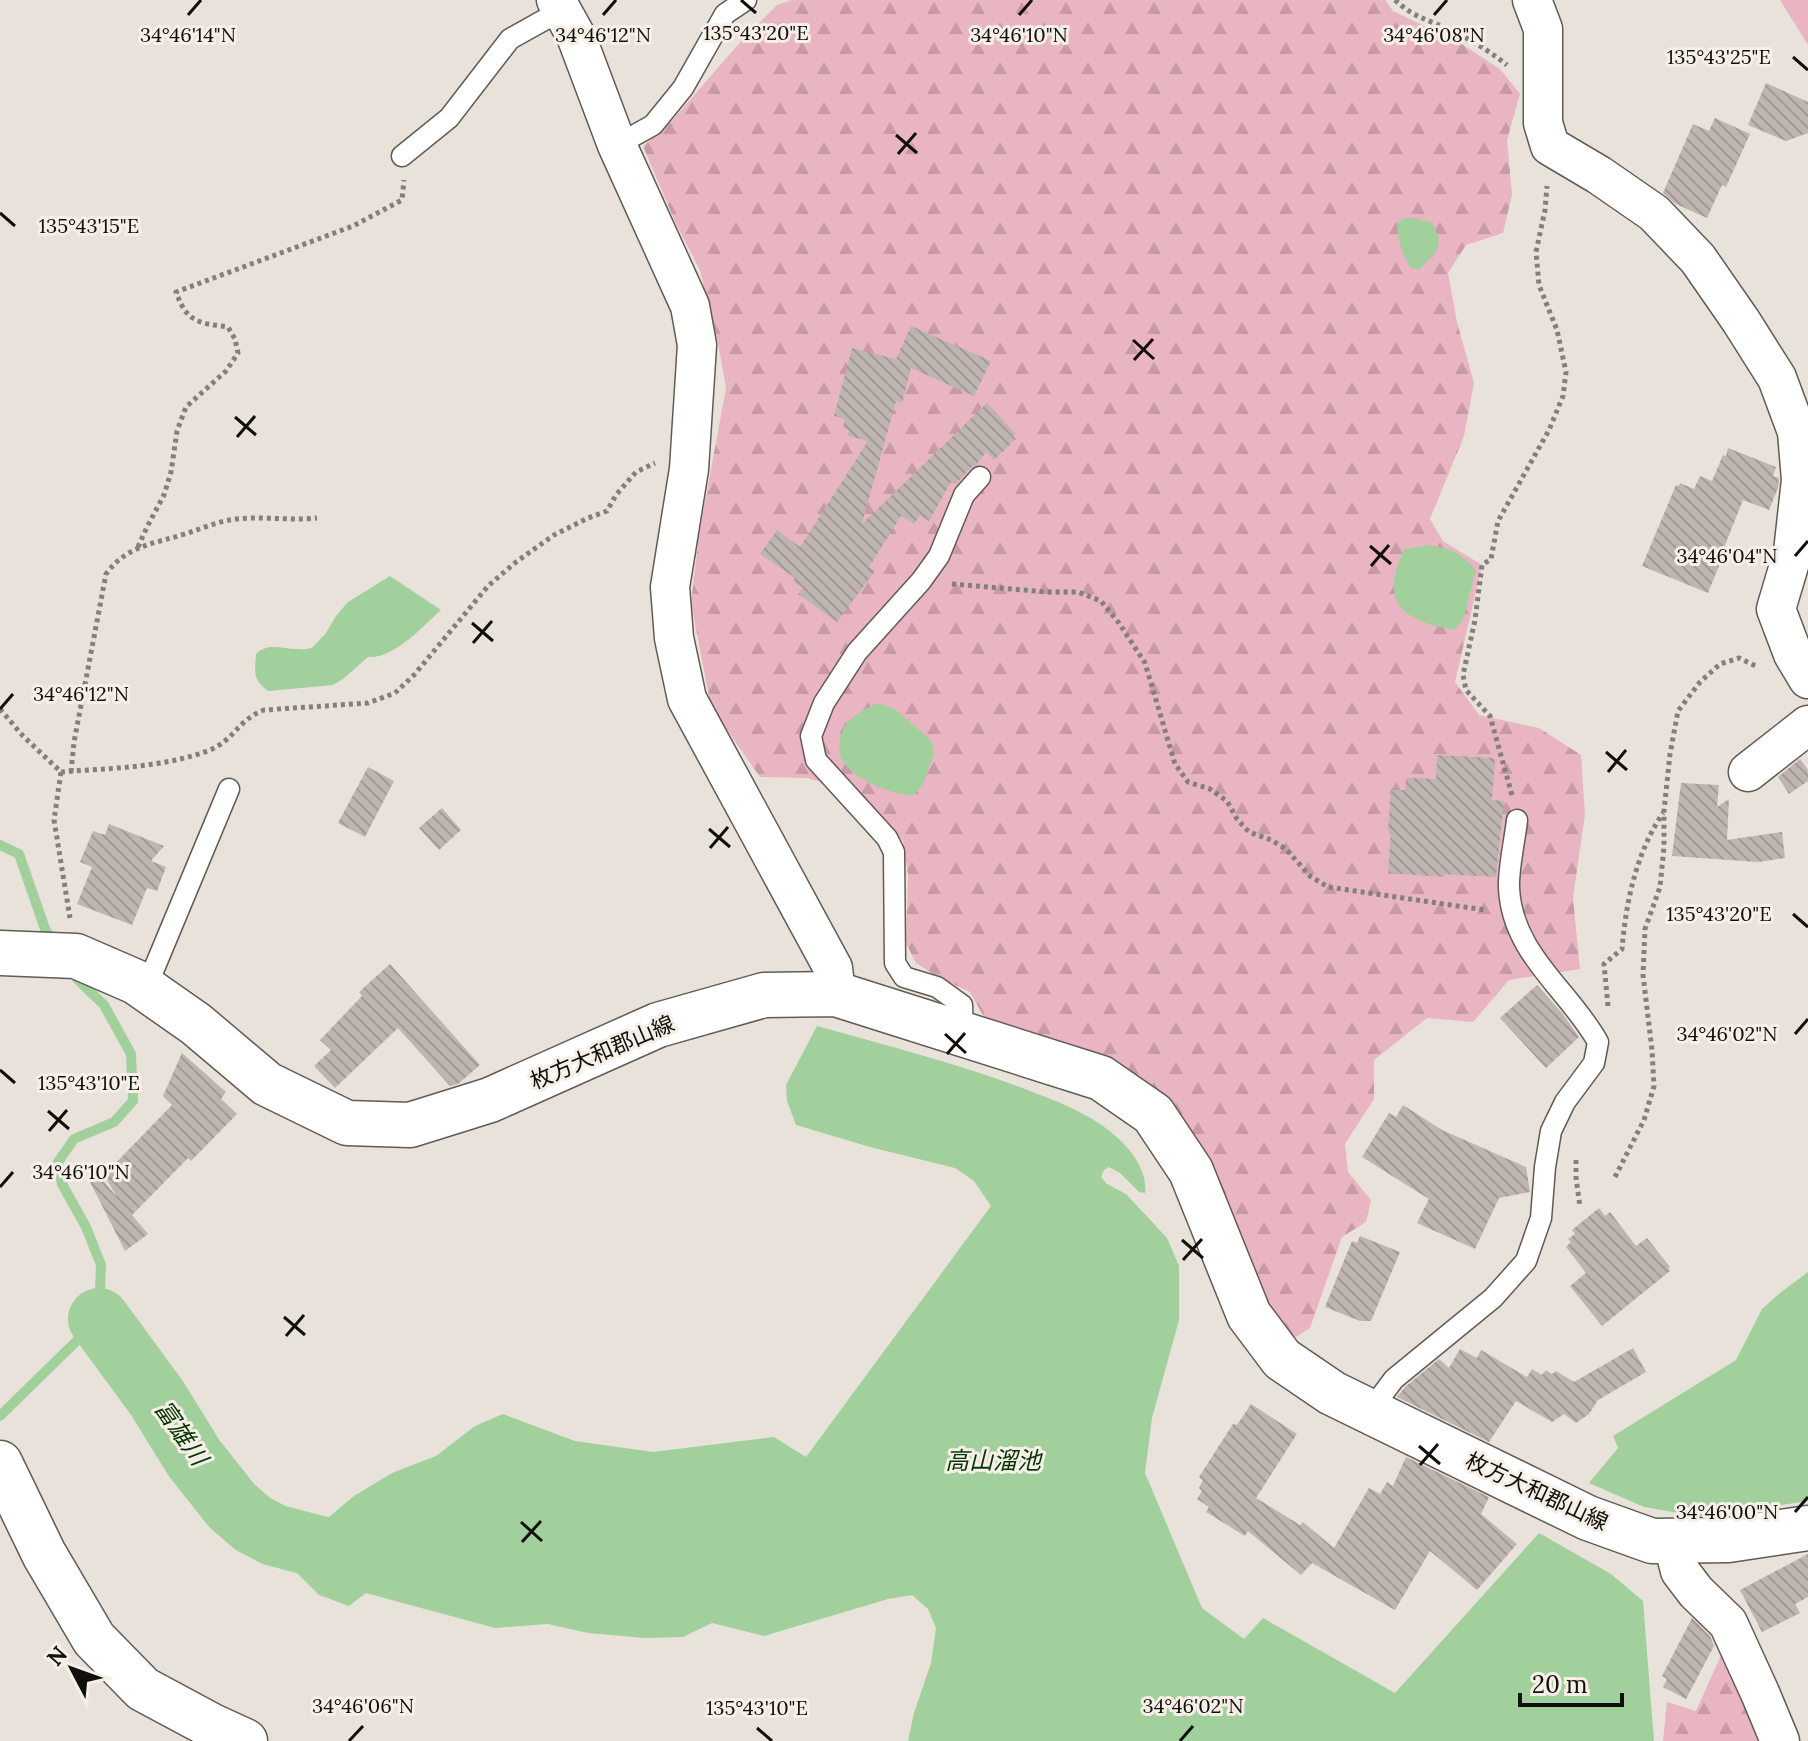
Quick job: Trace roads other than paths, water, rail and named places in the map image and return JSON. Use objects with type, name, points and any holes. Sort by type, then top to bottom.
[{"type":"main road","name":"枚方大和郡山線","points":[[0,953],[76,956],[136,982],[196,1024],[267,1084],[347,1123],[410,1125],[490,1100],[658,1025],[764,995],[836,994],[963,1034],[1101,1078],[1153,1114],[1191,1171],[1249,1315],[1282,1359],[1332,1393],[1588,1518],[1652,1541],[1728,1540],[1808,1528]]},
{"type":"main road","points":[[0,1463],[44,1554],[94,1639],[143,1689],[245,1741]]},
{"type":"street","points":[[1532,0],[1543,29],[1543,123],[1550,146],[1654,213],[1698,259],[1777,378],[1797,432],[1801,480],[1793,552],[1776,609],[1793,654],[1808,679]]},
{"type":"street","points":[[559,5],[576,36],[617,145],[690,306],[697,345],[689,469],[670,587],[674,638],[687,699],[833,968],[836,994]]},
{"type":"street","points":[[1748,772],[1808,725]]},
{"type":"street","points":[[1672,1540],[1680,1571],[1696,1592],[1728,1623],[1780,1741]]},
{"type":"lane","points":[[617,145],[653,125],[683,88],[725,14],[746,0]]},
{"type":"lane","points":[[402,156],[449,118],[510,39],[559,5]]},
{"type":"lane","points":[[963,1034],[962,1005],[937,987],[904,977],[895,963],[894,852],[887,838],[816,760],[811,736],[824,703],[857,652],[921,581],[939,556],[964,495],[980,477]]},
{"type":"lane","points":[[146,988],[229,789]]},
{"type":"lane","points":[[1370,1411],[1394,1379],[1493,1298],[1526,1261],[1541,1218],[1551,1131],[1565,1102],[1594,1063],[1598,1042],[1587,1023],[1546,974],[1517,930],[1509,888],[1517,820]]},
{"type":"water","points":[[1404,218],[1432,223],[1436,231],[1437,249],[1419,270],[1411,268],[1401,247],[1397,224]]},
{"type":"water","points":[[1426,545],[1454,552],[1476,570],[1463,620],[1454,630],[1409,615],[1395,596],[1397,568],[1404,550]]},
{"type":"water","points":[[390,576],[441,610],[398,647],[388,653],[368,657],[333,685],[268,691],[259,683],[255,671],[256,654],[270,647],[312,648],[348,602]]},
{"type":"water","points":[[877,703],[895,709],[931,740],[934,754],[923,784],[913,796],[864,780],[842,760],[840,741],[845,725]]},
{"type":"water","name":"高山溜池","points":[[817,1026],[968,1069],[1052,1099],[1106,1128],[1135,1158],[1145,1181],[1145,1193],[1139,1192],[1120,1173],[1109,1167],[1101,1177],[1107,1184],[1126,1194],[1167,1238],[1179,1266],[1179,1320],[1152,1418],[1145,1473],[1202,1608],[1244,1639],[1263,1618],[1395,1693],[1539,1533],[1611,1574],[1643,1601],[1654,1741],[908,1741],[931,1663],[936,1628],[928,1609],[912,1595],[888,1599],[764,1636],[712,1623],[683,1637],[645,1638],[588,1633],[548,1624],[495,1628],[366,1593],[349,1606],[319,1595],[270,1546],[281,1517],[302,1523],[329,1517],[354,1496],[392,1473],[436,1456],[475,1426],[503,1414],[575,1441],[653,1452],[774,1437],[806,1457],[991,1206],[974,1181],[955,1168],[796,1125],[787,1101],[786,1085]]},
{"type":"water","points":[[1808,1272],[1808,1501],[1701,1517],[1644,1507],[1589,1483],[1618,1448],[1613,1436],[1736,1360],[1762,1309]]},
{"type":"waterway","points":[[0,845],[19,854],[45,929],[54,943]]},
{"type":"waterway","points":[[0,1416],[99,1319],[101,1265],[86,1227],[62,1184],[58,1162],[74,1139],[114,1122],[133,1101],[131,1054],[104,1005],[71,970]]},
{"type":"waterway","name":"富雄川","points":[[99,1319],[157,1398],[194,1458],[232,1506],[253,1524],[274,1535],[346,1554],[358,1553]]}]
